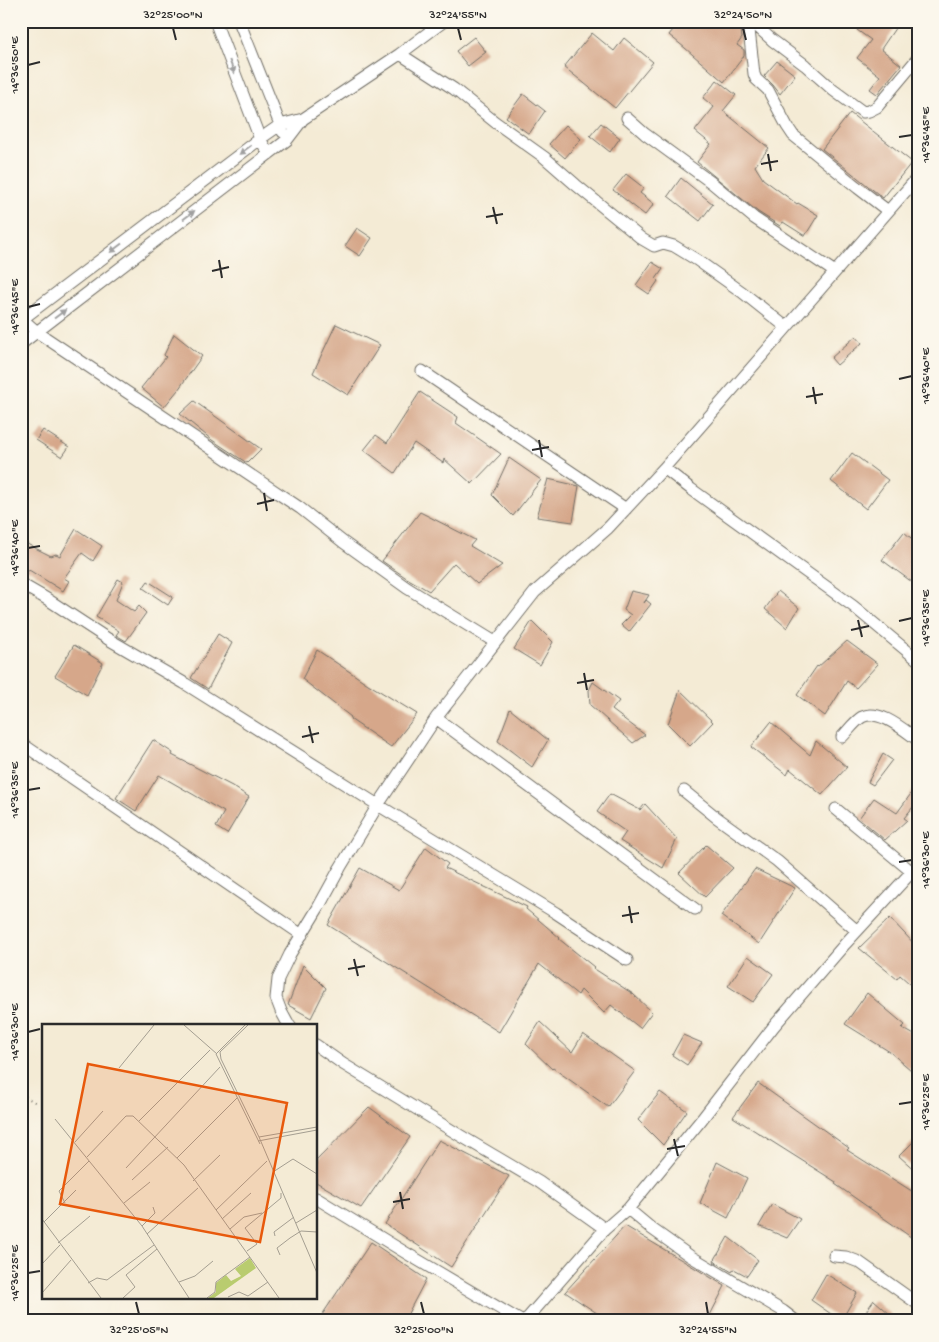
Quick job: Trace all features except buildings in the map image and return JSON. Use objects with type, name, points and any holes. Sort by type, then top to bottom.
[{"type":"street","points":[[215,21],[260,139],[269,154]]},
{"type":"street","points":[[239,21],[280,126],[288,140]]},
{"type":"street","points":[[444,21],[400,54],[303,119],[280,126],[260,139],[22,320],[37,332],[300,508],[407,588],[495,642]]},
{"type":"street","points":[[749,21],[805,65],[833,90],[863,112],[877,107],[918,58]]},
{"type":"street","points":[[749,21],[756,79],[768,90],[786,126],[793,135],[888,211]]},
{"type":"street","points":[[400,54],[454,89],[495,122],[544,157],[642,239],[654,246],[663,243],[674,246],[697,260],[786,327]]},
{"type":"street","points":[[627,118],[754,218],[835,272]]},
{"type":"street","points":[[21,344],[288,140],[303,119]]},
{"type":"street","points":[[288,1024],[276,998],[278,979],[290,954],[378,805],[436,718],[535,592],[608,528],[664,468],[918,177]]},
{"type":"street","points":[[422,371],[626,509]]},
{"type":"street","points":[[664,468],[698,495],[853,606],[918,660]]},
{"type":"street","points":[[21,584],[108,640],[184,684],[556,913],[627,960]]},
{"type":"street","points":[[842,737],[861,717],[872,714],[883,717],[918,740]]},
{"type":"street","points":[[436,718],[695,909]]},
{"type":"street","points":[[21,743],[302,936]]},
{"type":"street","points":[[684,791],[716,817],[777,861],[857,931]]},
{"type":"street","points":[[525,1321],[604,1229],[628,1209],[702,1119],[774,1026],[915,868],[836,809]]},
{"type":"street","points":[[318,1046],[343,1064],[539,1182],[604,1229]]},
{"type":"street","points":[[318,1199],[521,1321]]},
{"type":"street","points":[[628,1209],[690,1256],[783,1311],[796,1321]]},
{"type":"street","points":[[834,1256],[846,1257],[859,1262],[918,1304]]},
{"type":"path","points":[[21,1094],[36,1103]]}]
